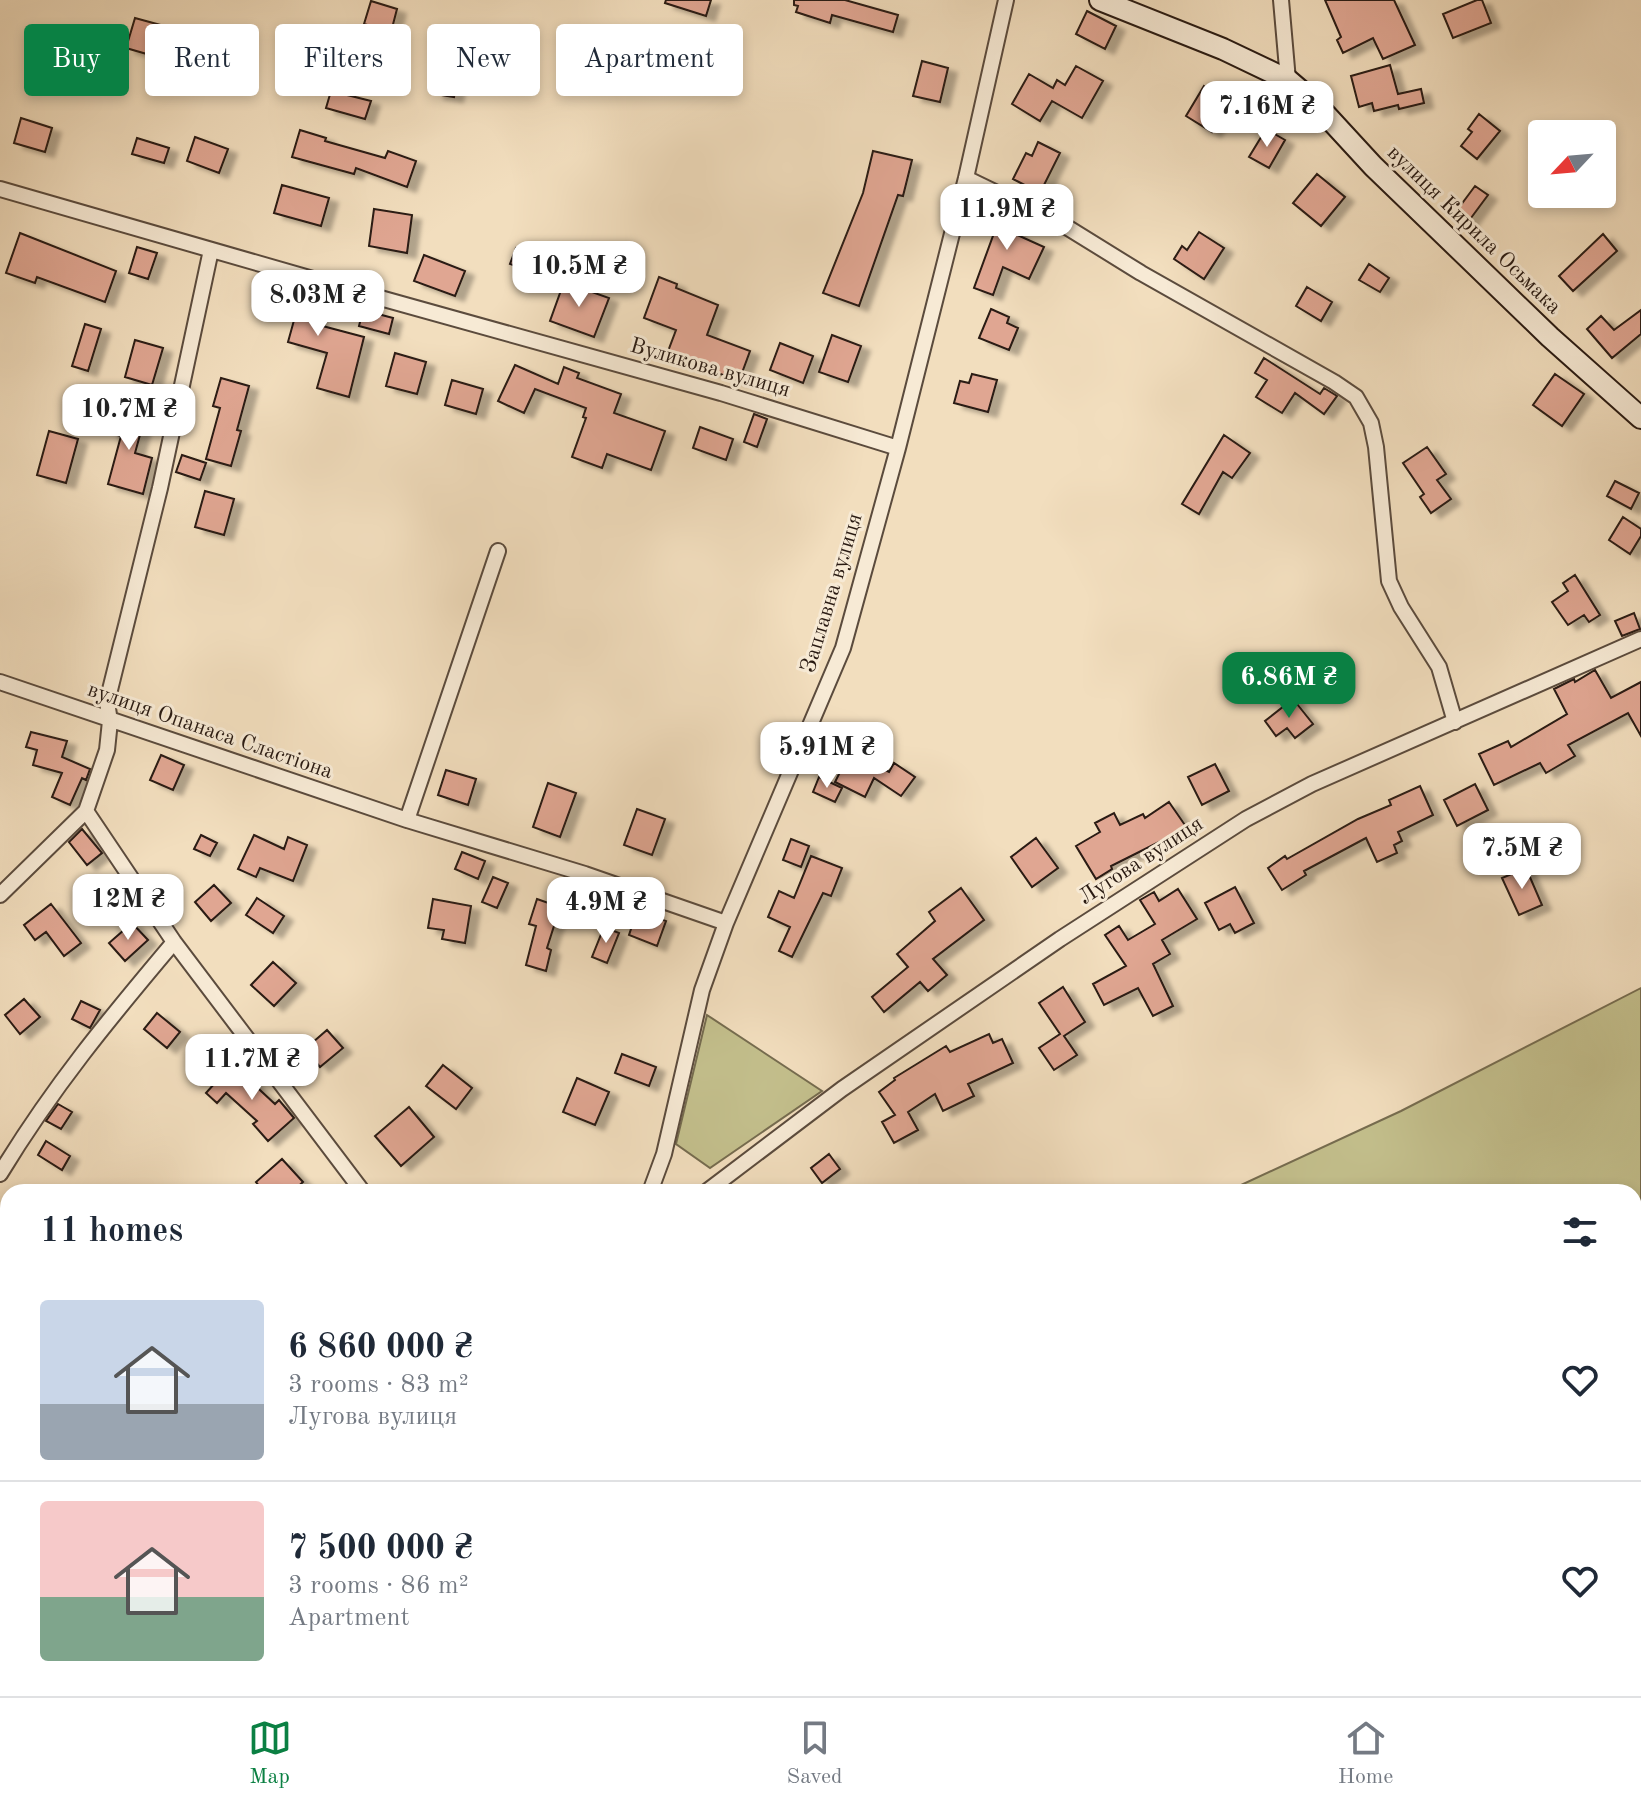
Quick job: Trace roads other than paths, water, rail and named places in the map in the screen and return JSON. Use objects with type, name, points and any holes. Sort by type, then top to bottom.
[{"type":"street","name":"Заплавна вулиця","points":[[653,1184],[664,1154],[702,990],[726,923],[843,648],[898,448],[966,178],[1006,0]]},
{"type":"street","name":"вулиця Кирила Осьмака","points":[[1100,0],[1223,49],[1288,80],[1315,103],[1373,166],[1550,337],[1641,418]]},
{"type":"street","points":[[1281,0],[1288,80]]},
{"type":"street","points":[[966,178],[1065,226],[1356,397],[1371,423],[1376,447],[1389,581],[1401,607],[1439,667],[1455,722]]},
{"type":"street","name":"Вуликова вулиця","points":[[0,189],[721,393],[898,448]]},
{"type":"street","points":[[0,895],[86,811],[107,750],[110,721],[107,702],[160,488],[211,250]]},
{"type":"street","points":[[407,820],[498,551]]},
{"type":"street","name":"Лугова вулиця","points":[[717,1184],[855,1080],[1060,939],[1246,819],[1312,784],[1641,639]]},
{"type":"street","name":"вулиця Опанаса Сластіона","points":[[0,682],[407,820],[585,874],[726,923]]},
{"type":"street","points":[[86,811],[174,942],[357,1184]]},
{"type":"street","points":[[0,1174],[35,1116],[83,1051],[174,942]]}]
